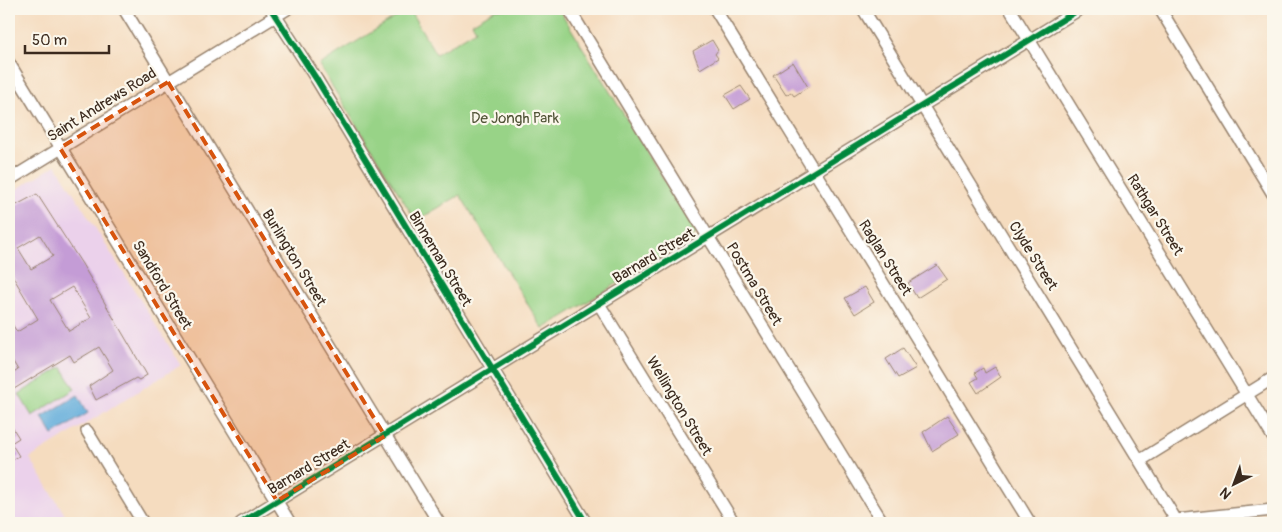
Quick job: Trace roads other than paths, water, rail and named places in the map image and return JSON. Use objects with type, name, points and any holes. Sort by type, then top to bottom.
[{"type":"street","name":"Burlington Street","points":[[124,9],[439,523]]},
{"type":"street","name":"Saint Andrews Road","points":[[9,180],[168,82],[273,12],[287,9]]},
{"type":"street","name":"Postma Street","points":[[570,9],[883,523]]},
{"type":"street","name":"Raglan Street","points":[[715,9],[1030,523]]},
{"type":"street","name":"Clyde Street","points":[[863,9],[1141,460],[1172,522]]},
{"type":"street","name":"Rathgar Street","points":[[1010,9],[1273,436]]},
{"type":"street","name":"Barnard Street","points":[[241,523],[1080,9]]},
{"type":"street","points":[[1160,9],[1273,194]]},
{"type":"street","name":"Binneman Street","points":[[273,12],[317,80],[586,523]]},
{"type":"street","name":"Sandford Street","points":[[9,63],[290,523]]},
{"type":"street","name":"Wellington Street","points":[[599,304],[734,523]]},
{"type":"street","points":[[1141,460],[1273,378]]},
{"type":"street","points":[[86,431],[144,523]]},
{"type":"street","points":[[1172,522],[1273,510]]},
{"type":"water","points":[[78,395],[88,413],[53,435],[42,417]]},
{"type":"park label","name":"De Jongh Park","points":[[515,118]]}]
